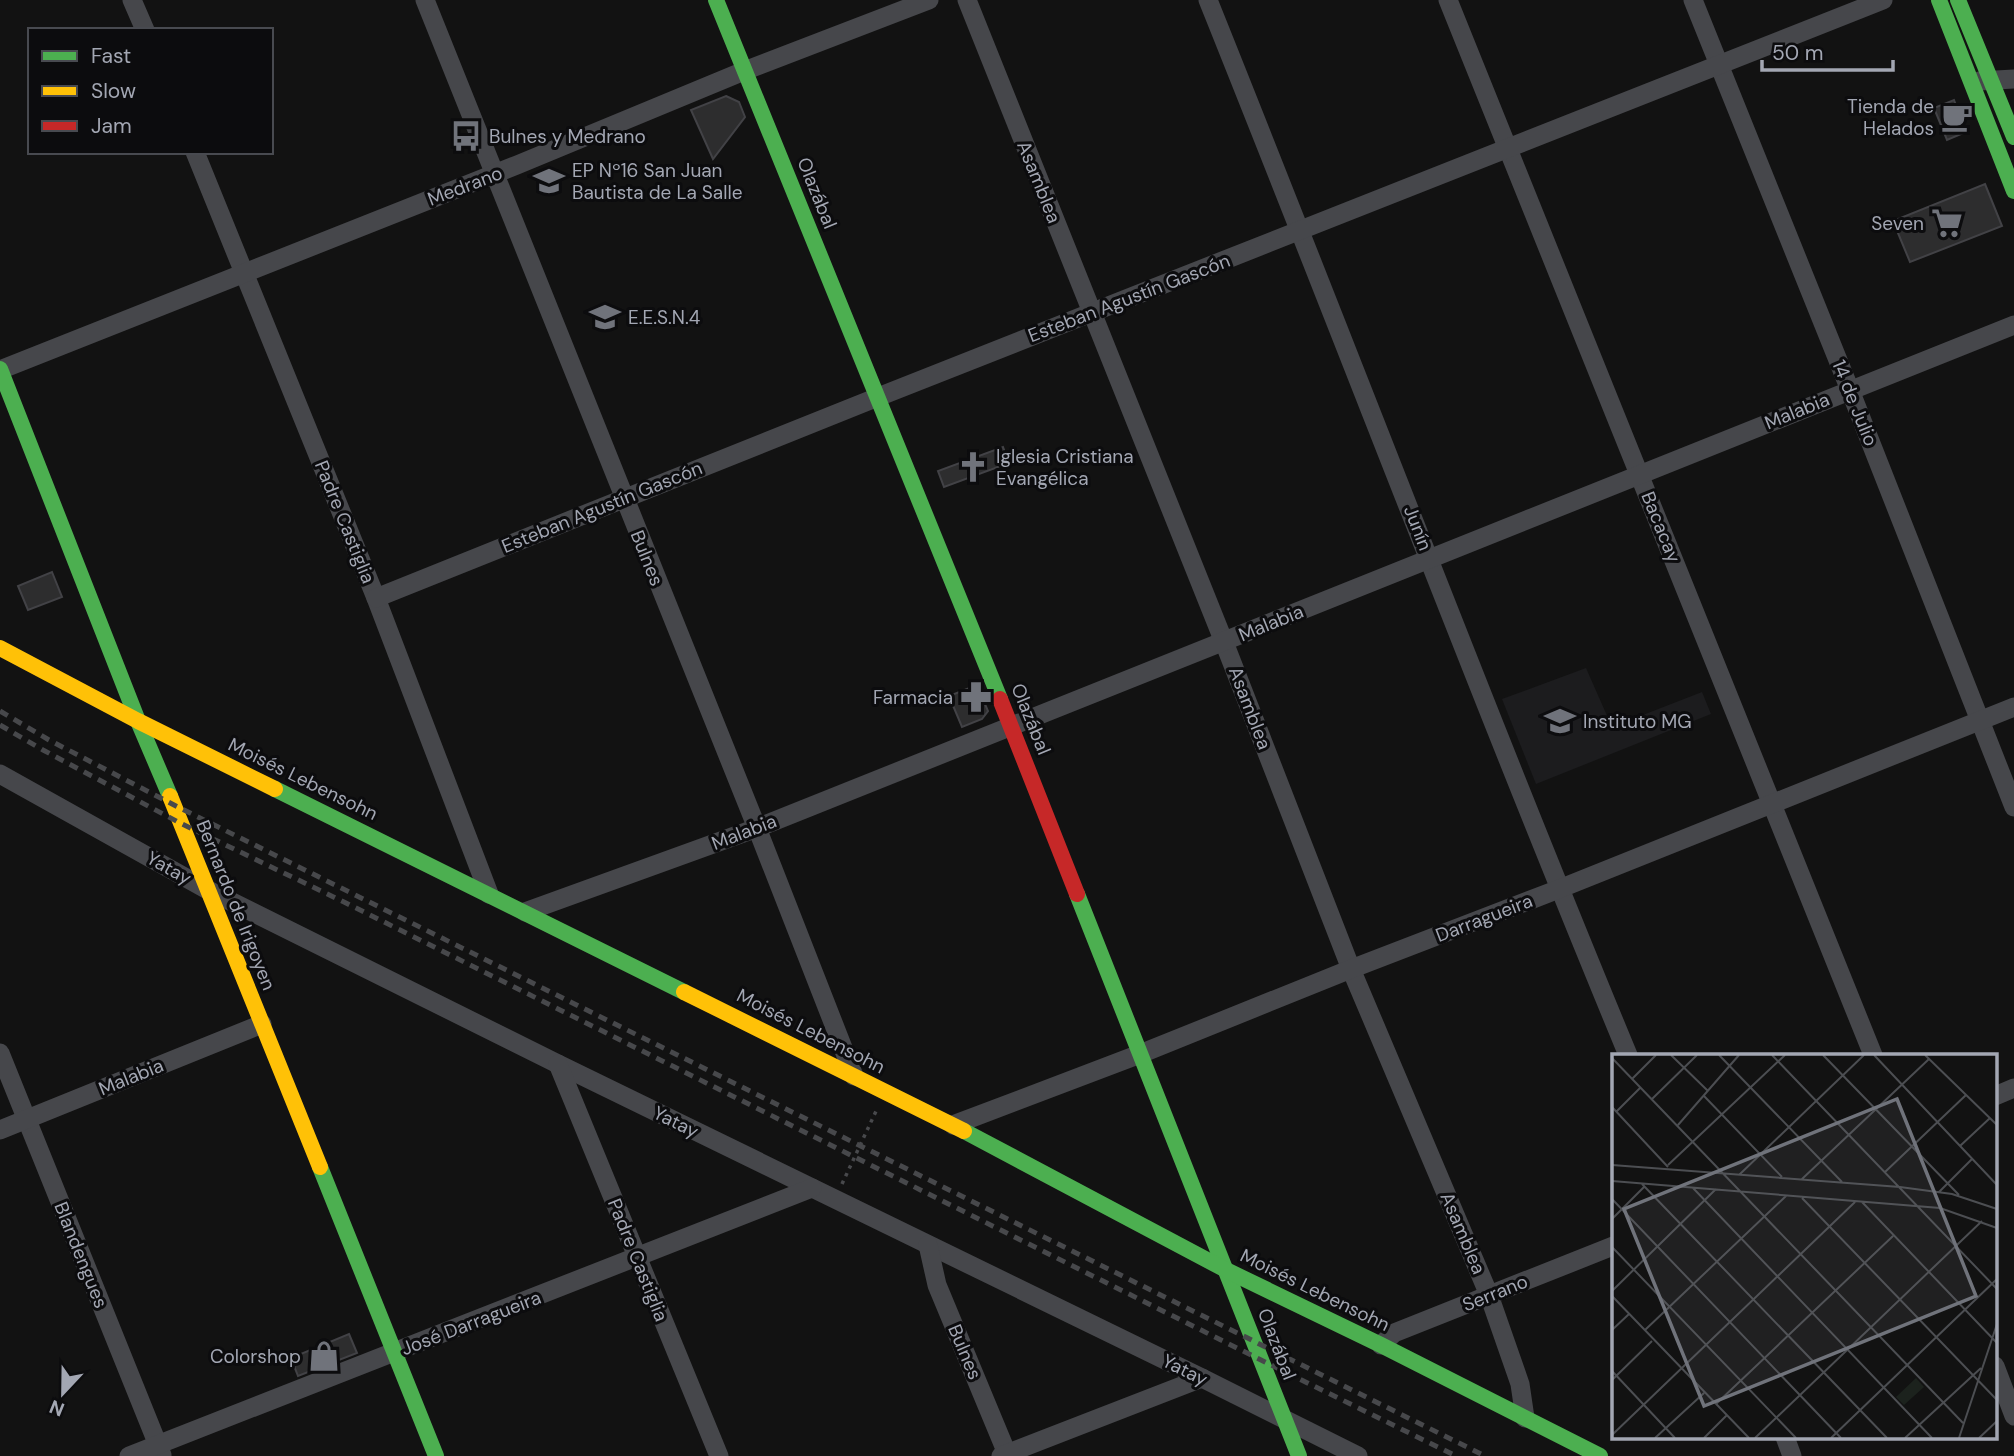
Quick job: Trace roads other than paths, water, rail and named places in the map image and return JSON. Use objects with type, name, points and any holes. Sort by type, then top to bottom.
[{"type":"street","points":[[132,0],[144,28]]},
{"type":"street","name":"Bulnes","points":[[425,0],[855,1076]]},
{"type":"street","name":"Olazábal","points":[[716,0],[1011,726],[1299,1456]]},
{"type":"street","name":"Medrano","points":[[0,370],[744,71],[929,0]]},
{"type":"street","name":"Asamblea","points":[[967,0],[1224,642],[1351,969],[1489,1295],[1520,1384],[1525,1418]]},
{"type":"street","name":"Junín","points":[[1208,0],[1559,890],[1628,1054]]},
{"type":"street","name":"Bacacay","points":[[1448,0],[1873,1054]]},
{"type":"street","name":"14 de Julio","points":[[1693,0],[2014,807]]},
{"type":"street","name":"Esteban Agustín Gascón","points":[[376,598],[1883,0]]},
{"type":"street","points":[[1939,0],[2014,191]]},
{"type":"street","points":[[1958,0],[2014,137]]},
{"type":"street","points":[[1971,81],[2014,79]]},
{"type":"street","name":"Padre Castiglia","points":[[196,154],[376,598],[489,894]]},
{"type":"street","name":"Malabia","points":[[525,912],[757,828],[2014,325]]},
{"type":"street","name":"Bernardo de Irigoyen","points":[[0,370],[138,721],[436,1456]]},
{"type":"street","name":"Moisés Lebensohn","points":[[0,648],[138,721],[953,1125],[1226,1270],[1600,1456]]},
{"type":"street","name":"Darragueira","points":[[953,1125],[1559,890],[2014,707]]},
{"type":"street","name":"Yatay","points":[[0,774],[206,889],[1358,1456]]},
{"type":"street","name":"Malabia","points":[[0,1130],[262,1024]]},
{"type":"street","name":"Blandengues","points":[[0,1053],[160,1451]]},
{"type":"street","name":"Padre Castiglia","points":[[558,1064],[719,1456]]},
{"type":"street","points":[[1996,1097],[2014,1088]]},
{"type":"street","name":"José Darragueira","points":[[130,1456],[160,1451],[395,1352],[812,1188]]},
{"type":"street","name":"Bulnes","points":[[928,1245],[937,1285],[1005,1455]]},
{"type":"street","name":"Serrano","points":[[1381,1345],[1394,1333],[1612,1246]]},
{"type":"street","points":[[1996,1369],[2014,1416]]},
{"type":"street","points":[[1005,1455],[1202,1378]]},
{"type":"street","points":[[1785,1438],[1793,1456]]},
{"type":"railway","points":[[0,711],[49,740],[174,805],[1485,1456]]},
{"type":"railway","points":[[0,725],[180,823],[344,902],[1456,1456]]},
{"type":"place","name":"Tienda de Helados","points":[[1957,117]]},
{"type":"place","name":"Bulnes y Medrano","points":[[466,136]]},
{"type":"place","name":"EP Nº16 San Juan Bautista de La Salle","points":[[549,181]]},
{"type":"place","name":"Seven","points":[[1947,223]]},
{"type":"place","name":"E.E.S.N.4","points":[[605,317]]},
{"type":"place","name":"Iglesia Cristiana Evangélica","points":[[973,467]]},
{"type":"place","name":"Farmacia","points":[[976,697]]},
{"type":"place","name":"Instituto MG","points":[[1560,721]]},
{"type":"place","name":"Colorshop","points":[[324,1356]]}]
